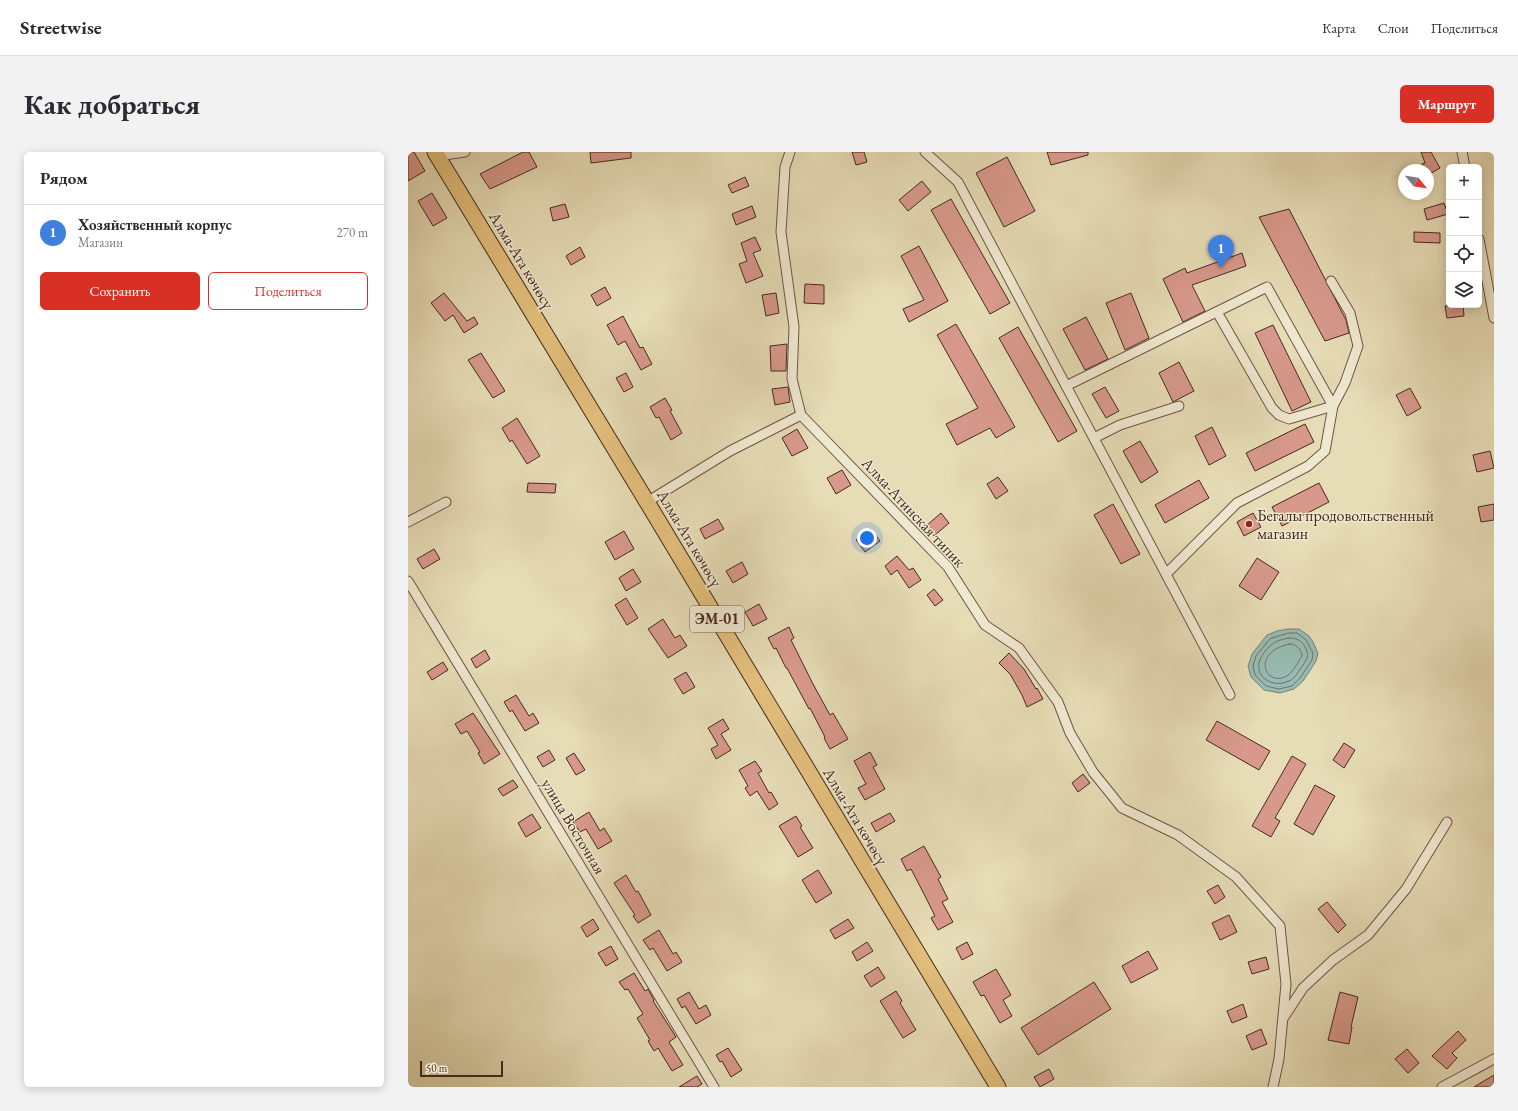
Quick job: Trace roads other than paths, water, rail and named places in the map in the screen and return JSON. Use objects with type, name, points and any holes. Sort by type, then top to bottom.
[{"type":"highway","name":"Алма-Ата көчөсү","points":[[436,154],[998,1087]]},
{"type":"street","points":[[436,154],[465,152]]},
{"type":"street","points":[[647,502],[730,452],[801,415],[792,379],[794,327],[780,232],[785,167],[790,152]]},
{"type":"street","points":[[925,152],[958,182],[1230,695]]},
{"type":"street","points":[[1462,152],[1464,164]]},
{"type":"street","points":[[1482,255],[1494,318]]},
{"type":"street","points":[[1166,574],[1237,503],[1308,466],[1325,451],[1333,406],[1344,383],[1358,346],[1350,313],[1331,281]]},
{"type":"street","points":[[1066,386],[1267,287],[1333,406]]},
{"type":"street","points":[[1217,312],[1272,408],[1279,415],[1289,419],[1333,406]]},
{"type":"street","points":[[1094,438],[1120,426],[1179,406]]},
{"type":"street","name":"Алма-Атинская типик","points":[[801,415],[948,567],[985,624],[1018,648],[1058,702],[1070,733],[1093,772],[1122,808],[1178,835],[1236,877],[1280,926],[1286,984],[1279,1059],[1273,1087]]},
{"type":"street","points":[[408,522],[446,502]]},
{"type":"street","name":"улица Восточная","points":[[408,581],[714,1087]]},
{"type":"street","points":[[1283,1018],[1303,988],[1333,960],[1368,935],[1406,889],[1447,822]]},
{"type":"street","points":[[1442,1087],[1494,1059]]},
{"type":"water","points":[[1288,629],[1299,629],[1309,636],[1318,653],[1316,661],[1303,681],[1294,689],[1280,693],[1264,690],[1251,677],[1248,666],[1252,654],[1267,635]]},
{"type":"place","name":"Хозяйственный корпус","points":[[1221,268]]},
{"type":"place","name":"Бегалы продовольственный магазин","points":[[1249,524]]}]
